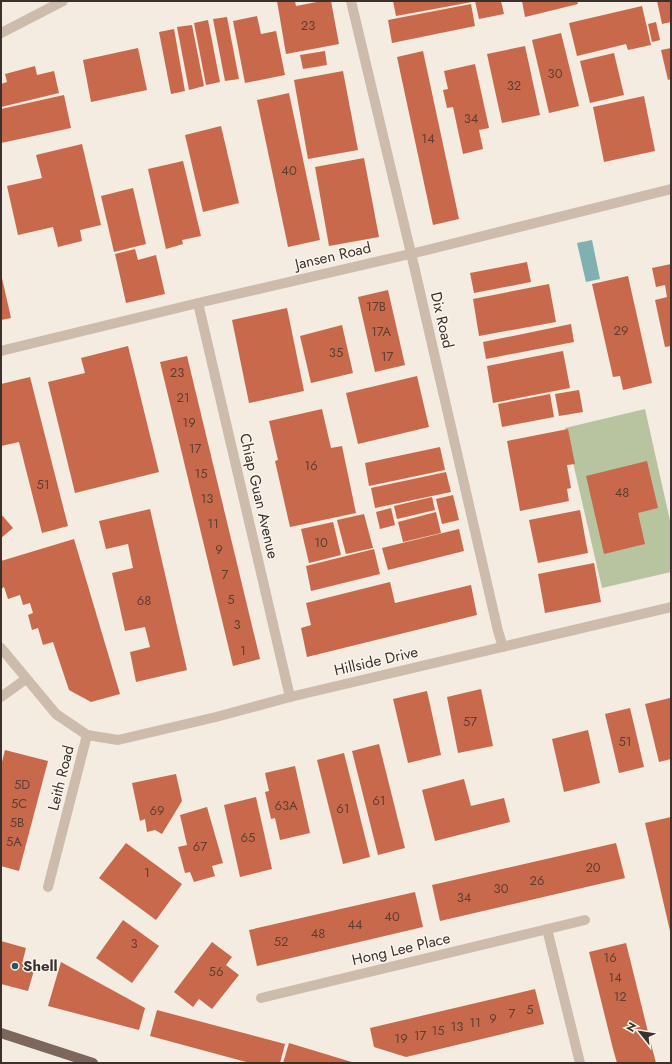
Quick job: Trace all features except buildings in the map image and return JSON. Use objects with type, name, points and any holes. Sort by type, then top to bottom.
[{"type":"main road","points":[[1,1033],[93,1063]]},
{"type":"street","points":[[1,32],[63,1]]},
{"type":"street","name":"Dix Road","points":[[351,1],[412,254],[496,624],[503,647]]},
{"type":"street","name":"Jansen Road","points":[[1,351],[198,302],[412,254],[671,189]]},
{"type":"street","name":"Chiap Guan Avenue","points":[[198,302],[290,697]]},
{"type":"street","name":"Hillside Drive","points":[[87,735],[118,740],[290,697],[671,607]]},
{"type":"street","name":"Leith Road","points":[[1,648],[56,714],[87,735],[48,887]]},
{"type":"street","points":[[1,697],[26,679]]},
{"type":"street","name":"Hong Lee Place","points":[[261,998],[585,920]]},
{"type":"street","points":[[547,929],[580,1063]]},
{"type":"green space","points":[[645,409],[671,525],[671,572],[602,588],[565,428]]},
{"type":"water","points":[[592,240],[600,279],[586,282],[577,243]]},
{"type":"place","name":"Shell","points":[[15,966]]}]
